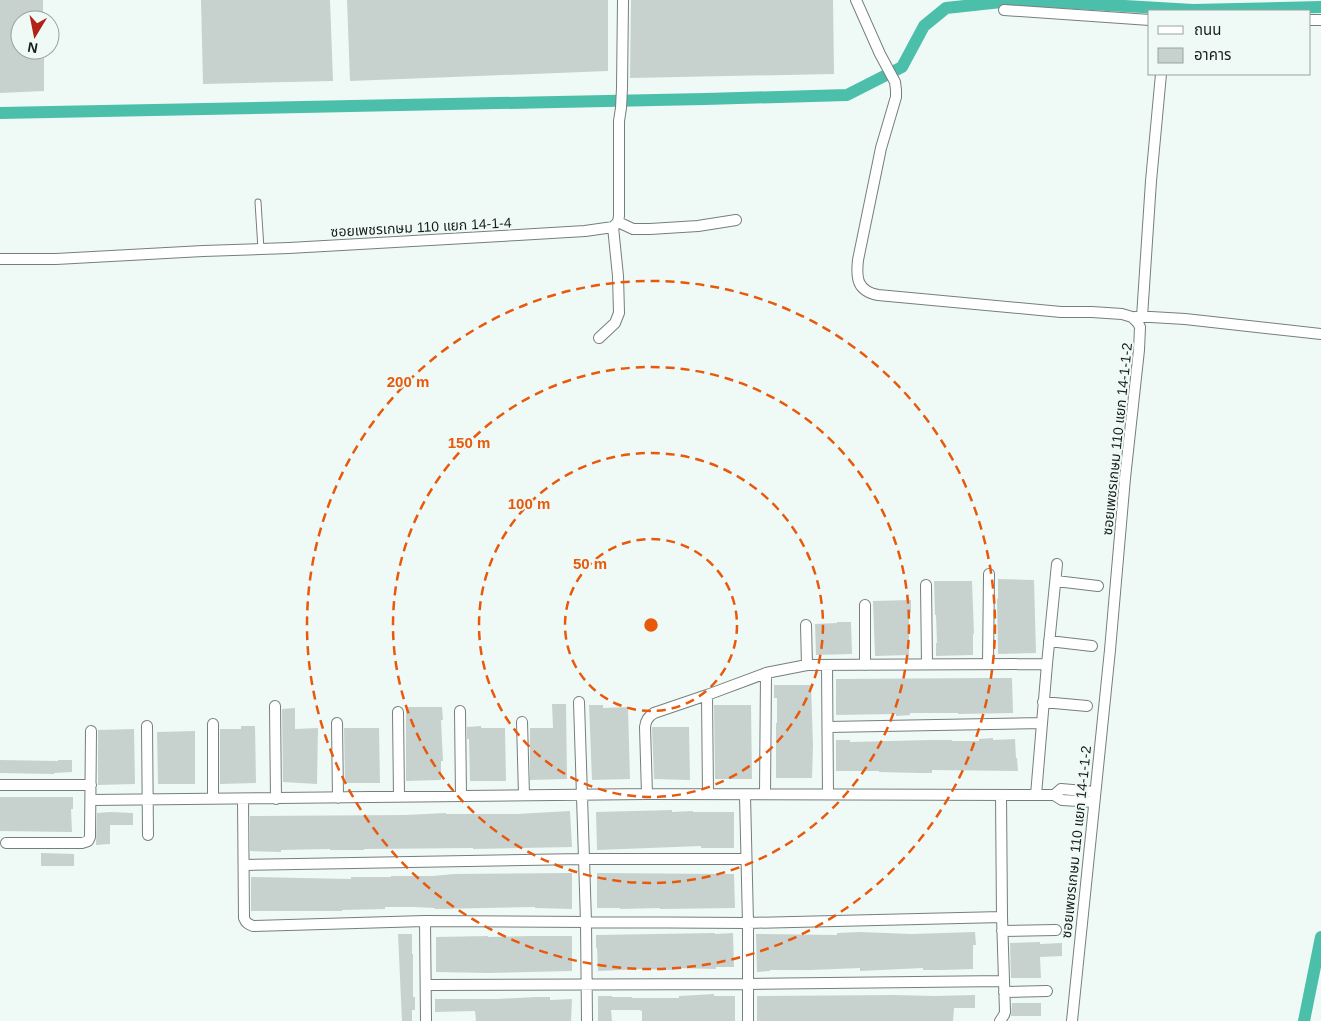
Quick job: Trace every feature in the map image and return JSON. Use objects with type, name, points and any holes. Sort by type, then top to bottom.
[{"type":"street","points":[[599,338],[614,323],[619,313],[615,225],[619,216],[619,121],[622,88],[623,0]]},
{"type":"street","points":[[856,0],[880,54],[895,82],[896,90],[872,186],[858,260],[857,276],[862,288],[878,295],[1061,312],[1092,312],[1137,317],[1185,319],[1321,334]]},
{"type":"street","points":[[1004,10],[1148,20]]},
{"type":"street","points":[[1137,317],[1161,75]]},
{"type":"street","points":[[615,225],[650,229],[698,226],[736,220]]},
{"type":"street","name":"ซอยเพชรเกษม 110 แยก 14-1-4","points":[[0,259],[56,259],[518,235],[615,225]]},
{"type":"street","name":"ซอยเพชรเกษม 110 แยก 14-1-1-2","points":[[1072,1021],[1141,332],[1137,317]]},
{"type":"street","points":[[1036,795],[1046,664],[1057,564]]},
{"type":"street","points":[[988,664],[989,574]]},
{"type":"street","points":[[1056,582],[1098,586]]},
{"type":"street","points":[[926,585],[927,664]]},
{"type":"street","points":[[865,605],[865,665]]},
{"type":"street","points":[[806,625],[807,665]]},
{"type":"street","points":[[1049,641],[1092,646]]},
{"type":"street","points":[[647,794],[645,727],[648,716],[654,712],[766,673],[807,665],[1046,664]]},
{"type":"street","points":[[828,665],[828,794]]},
{"type":"street","points":[[765,794],[766,673]]},
{"type":"street","points":[[707,695],[708,794]]},
{"type":"street","points":[[580,702],[587,1021]]},
{"type":"street","points":[[1043,702],[1087,706]]},
{"type":"street","points":[[275,706],[276,799]]},
{"type":"street","points":[[460,711],[461,796]]},
{"type":"street","points":[[398,712],[399,797]]},
{"type":"street","points":[[522,722],[524,795]]},
{"type":"street","points":[[828,727],[1042,723]]},
{"type":"street","points":[[213,724],[213,799]]},
{"type":"street","points":[[337,724],[338,798]]},
{"type":"street","points":[[146,726],[148,835]]},
{"type":"street","points":[[6,843],[82,843],[88,841],[90,837],[91,731]]},
{"type":"street","points":[[0,785],[91,785]]},
{"type":"street","points":[[91,800],[647,794],[1054,795],[1062,800],[1095,797]]},
{"type":"street","points":[[744,795],[748,923],[748,1021]]},
{"type":"street","points":[[1000,1021],[1005,1012],[1002,931],[1001,795]]},
{"type":"street","points":[[243,799],[244,918],[253,926],[425,921],[748,923],[1002,917]]},
{"type":"street","points":[[244,864],[584,859],[746,859]]},
{"type":"street","points":[[425,921],[426,1021]]},
{"type":"street","points":[[1002,931],[1056,930]]},
{"type":"street","points":[[426,985],[747,984],[1004,980]]},
{"type":"street","points":[[1004,992],[1047,991]]},
{"type":"lane","points":[[258,202],[261,249]]},
{"type":"building","points":[[0,0],[43,0],[43,10],[10,10],[10,60],[44,60],[44,91],[0,93]]},
{"type":"building","points":[[201,0],[330,0],[333,81],[203,84]]},
{"type":"building","points":[[347,0],[608,0],[608,71],[350,81]]},
{"type":"building","points":[[631,0],[833,0],[834,74],[630,78]]},
{"type":"building","points":[[998,579],[1034,580],[1036,653],[998,654]]},
{"type":"building","points":[[934,581],[972,581],[973,655],[936,656]]},
{"type":"building","points":[[911,600],[911,613],[909,613],[909,655],[875,656],[873,601]]},
{"type":"building","points":[[851,622],[852,654],[816,655],[815,624]]},
{"type":"building","points":[[1012,678],[1013,713],[910,713],[910,715],[896,716],[896,714],[836,715],[836,679]]},
{"type":"building","points":[[774,685],[811,685],[812,778],[776,778],[777,698],[774,698]]},
{"type":"building","points":[[552,704],[566,704],[567,779],[530,780],[530,728],[553,728]]},
{"type":"building","points":[[589,705],[603,705],[603,708],[628,707],[630,779],[592,780]]},
{"type":"building","points":[[714,705],[751,705],[752,779],[715,779]]},
{"type":"building","points":[[406,707],[442,707],[443,761],[441,761],[441,780],[406,781]]},
{"type":"building","points":[[295,708],[295,729],[318,728],[317,784],[283,782],[282,709]]},
{"type":"building","points":[[241,726],[255,726],[256,783],[220,784],[220,729],[241,729]]},
{"type":"building","points":[[481,726],[481,728],[505,728],[506,781],[470,781],[467,727]]},
{"type":"building","points":[[652,727],[689,727],[690,780],[654,779]]},
{"type":"building","points":[[344,728],[379,728],[380,783],[345,783]]},
{"type":"building","points":[[134,729],[135,784],[98,785],[98,730]]},
{"type":"building","points":[[195,731],[195,784],[158,784],[157,732]]},
{"type":"building","points":[[993,738],[993,740],[1015,739],[1018,771],[932,770],[932,773],[919,773],[836,771],[836,740],[850,740],[850,742],[979,741],[979,739]]},
{"type":"building","points":[[0,760],[72,760],[72,772],[54,774],[0,773]]},
{"type":"building","points":[[0,797],[73,797],[73,809],[71,809],[72,832],[0,831]]},
{"type":"building","points":[[672,810],[672,812],[734,812],[734,848],[701,848],[701,846],[597,850],[596,812]]},
{"type":"building","points":[[570,811],[572,847],[250,851],[250,816],[446,813],[516,814]]},
{"type":"building","points":[[97,813],[133,813],[133,825],[110,825],[110,844],[96,845]]},
{"type":"building","points":[[41,853],[74,854],[74,866],[41,866]]},
{"type":"building","points":[[572,873],[572,909],[535,907],[435,909],[385,907],[385,909],[342,911],[251,911],[251,877],[351,879],[351,877],[454,874]]},
{"type":"building","points":[[597,873],[734,874],[735,908],[597,908]]},
{"type":"building","points":[[975,932],[976,945],[973,945],[973,969],[923,970],[923,968],[860,971],[860,968],[757,972],[756,934],[837,935],[837,933],[912,934]]},
{"type":"building","points":[[733,933],[734,967],[598,971],[596,935]]},
{"type":"building","points":[[398,934],[412,934],[415,1010],[412,1010],[412,1021],[402,1021]]},
{"type":"building","points":[[572,936],[572,971],[436,972],[436,937]]},
{"type":"building","points":[[1040,942],[1040,944],[1062,943],[1062,956],[1040,957],[1041,978],[1011,978],[1010,943]]},
{"type":"building","points":[[714,994],[714,996],[735,996],[735,1021],[642,1021],[642,1011],[611,1010],[612,1021],[598,1021],[598,996],[679,998],[679,996]]},
{"type":"building","points":[[975,995],[975,1008],[954,1008],[953,1021],[757,1021],[757,996]]},
{"type":"building","points":[[550,997],[550,1000],[572,999],[571,1021],[476,1021],[475,1011],[435,1012],[435,999]]},
{"type":"building","points":[[1012,1003],[1041,1003],[1041,1016],[1011,1016]]},
{"type":"waterway","points":[[0,113],[847,95],[902,67],[924,26],[946,8],[1020,0]]},
{"type":"waterway","points":[[1023,0],[1193,10],[1321,7]]},
{"type":"waterway","points":[[1304,1021],[1321,937]]}]
